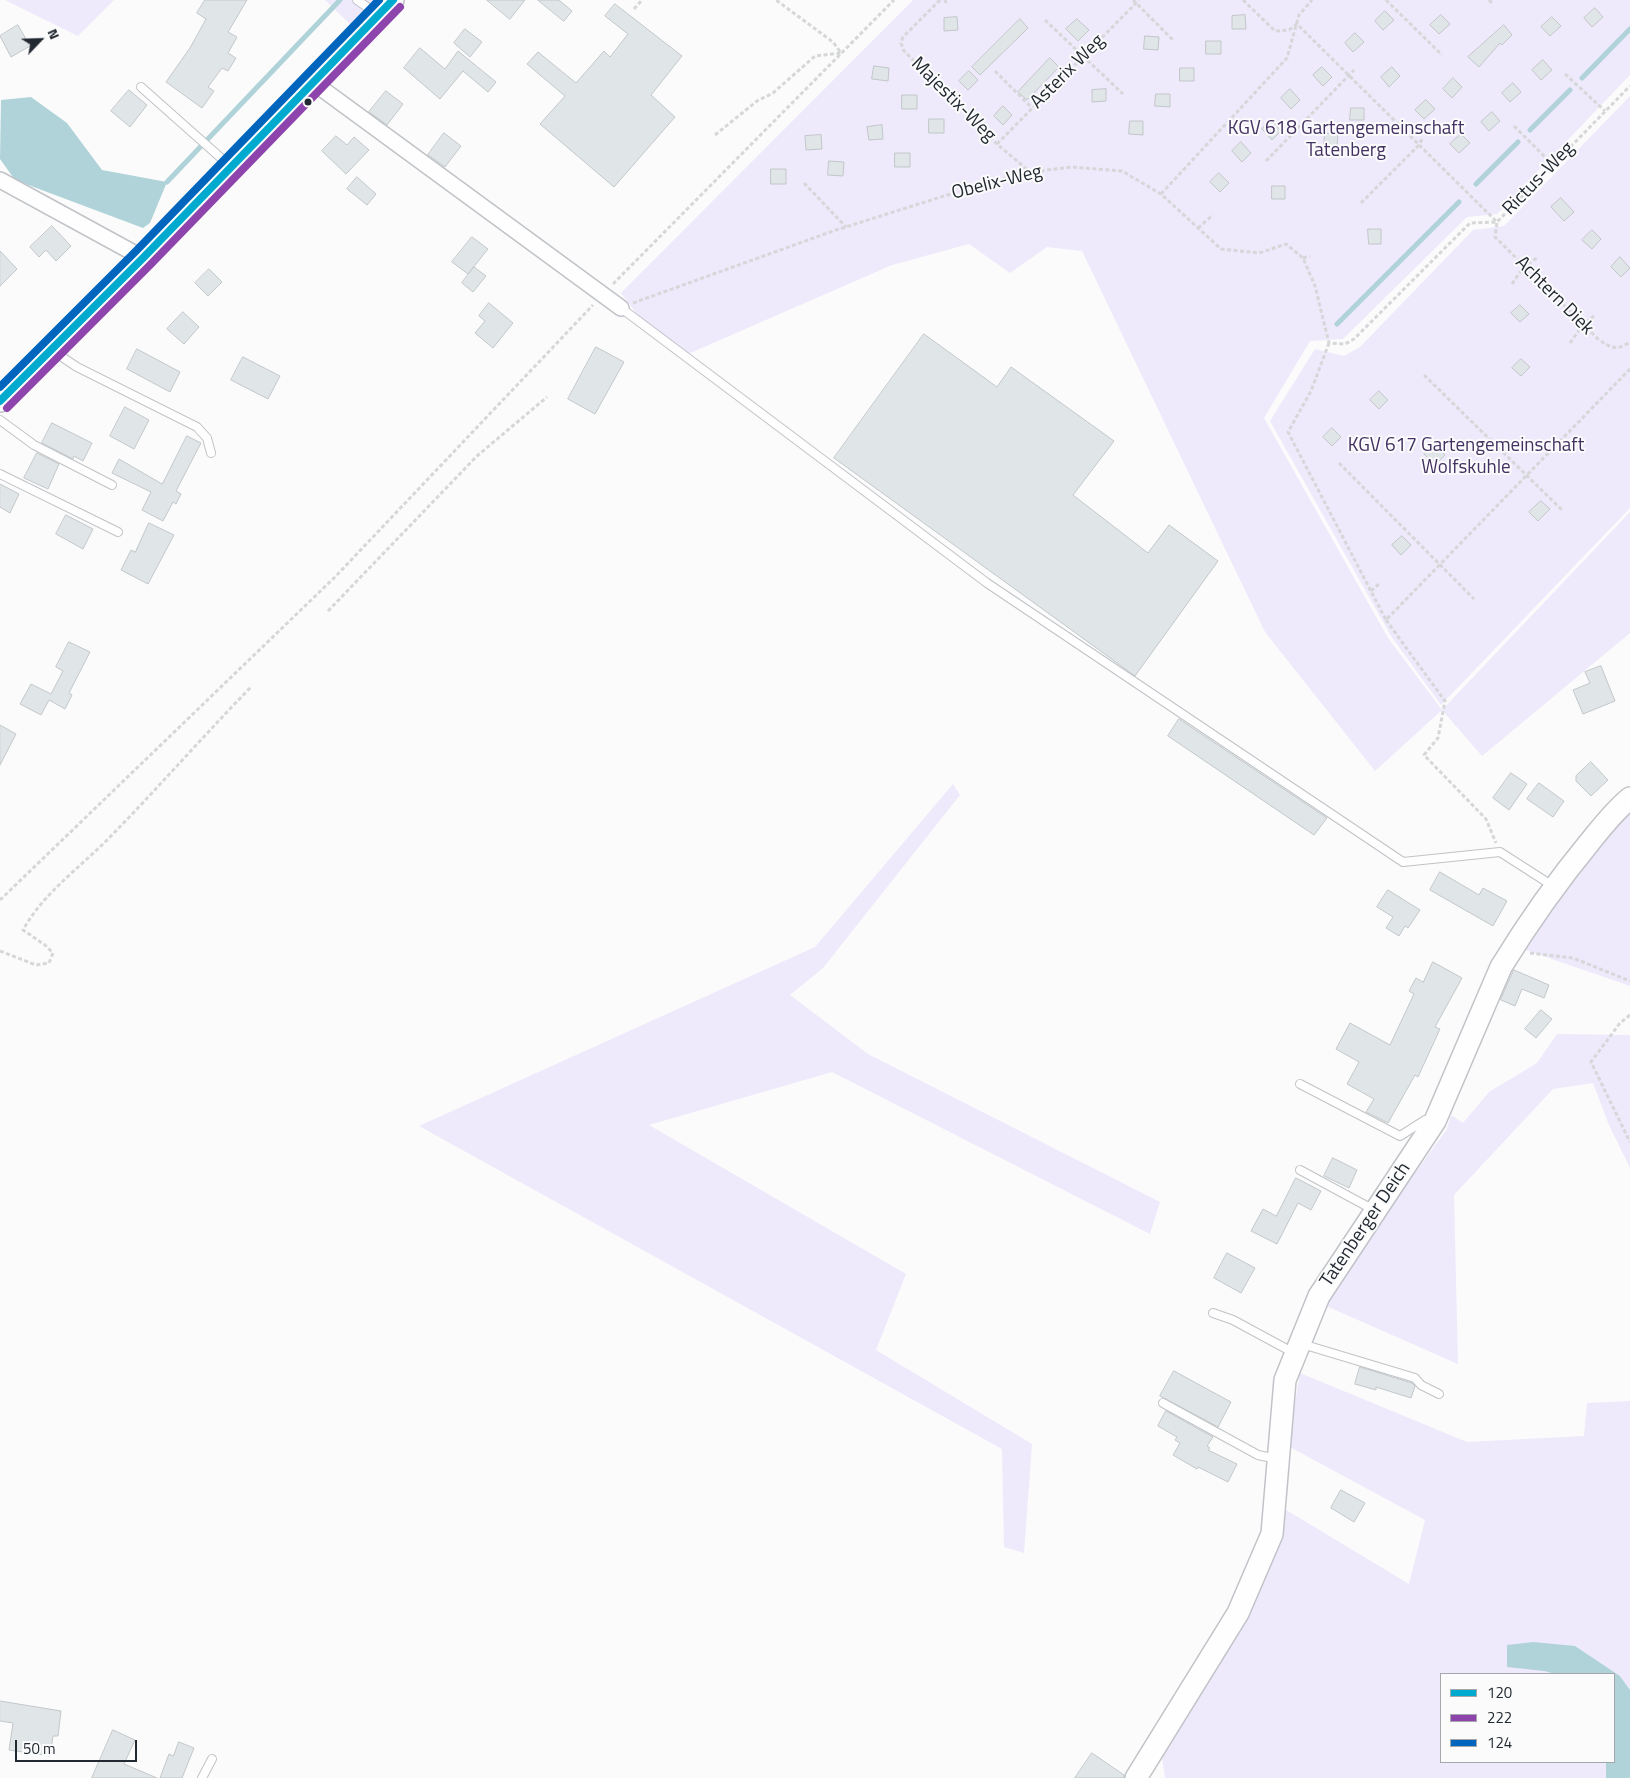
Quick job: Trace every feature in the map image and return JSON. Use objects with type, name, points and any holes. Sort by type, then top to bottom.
[{"type":"street","points":[[0,401],[232,168],[386,7]]},
{"type":"street","points":[[314,83],[621,308]]},
{"type":"street","points":[[0,180],[143,258]]},
{"type":"street","name":"Tatenberger Deich","points":[[1136,1778],[1238,1613],[1272,1534],[1285,1380],[1319,1296],[1435,1121],[1501,968],[1553,886],[1617,809],[1630,798]]},
{"type":"lane","points":[[357,0],[386,7]]},
{"type":"lane","points":[[141,87],[232,168]]},
{"type":"lane","points":[[621,308],[987,582],[1403,862],[1500,852],[1553,886]]},
{"type":"lane","points":[[52,350],[77,367],[197,427],[207,438],[211,453]]},
{"type":"lane","points":[[0,420],[34,445],[112,485]]},
{"type":"lane","points":[[0,474],[118,532]]},
{"type":"lane","points":[[1300,1084],[1400,1136],[1425,1120],[1435,1121]]},
{"type":"lane","points":[[1300,1170],[1376,1210]]},
{"type":"lane","points":[[1213,1313],[1298,1348],[1415,1378],[1421,1385],[1439,1394]]},
{"type":"lane","points":[[1163,1403],[1258,1455],[1279,1459]]},
{"type":"lane","points":[[202,1778],[212,1759]]},
{"type":"path","points":[[634,9],[642,0]]},
{"type":"path","points":[[776,0],[833,42],[841,54]]},
{"type":"path","points":[[0,900],[335,577],[604,294],[894,0]]},
{"type":"path","name":"Majestix-Weg","points":[[940,0],[903,37],[901,43],[904,50],[997,144],[1030,172]]},
{"type":"path","points":[[1243,0],[1275,31],[1289,30],[1297,24]]},
{"type":"path","points":[[1161,194],[1287,58],[1299,15],[1312,0]]},
{"type":"path","points":[[1386,0],[1442,55]]},
{"type":"path","points":[[1136,1],[1174,41]]},
{"type":"path","name":"Asterix Weg","points":[[997,144],[1136,1]]},
{"type":"path","points":[[1045,20],[1123,94]]},
{"type":"path","points":[[1297,24],[1497,222]]},
{"type":"path","points":[[715,135],[757,101],[773,93],[815,56],[841,54]]},
{"type":"path","points":[[1266,161],[1354,70]]},
{"type":"path","points":[[995,71],[1032,108]]},
{"type":"path","points":[[1565,74],[1605,111]]},
{"type":"path","name":"Rictus-Weg","points":[[1329,342],[1345,344],[1354,339],[1470,223],[1497,222],[1630,86]]},
{"type":"path","points":[[1514,126],[1553,165]]},
{"type":"path","points":[[1361,203],[1419,145],[1422,139]]},
{"type":"path","name":"Obelix-Weg","points":[[621,308],[846,227],[944,196],[1030,172],[1072,167],[1122,171],[1161,194],[1221,249],[1259,253],[1286,244],[1302,258]]},
{"type":"path","points":[[804,183],[846,227]]},
{"type":"path","points":[[1198,228],[1213,215]]},
{"type":"path","name":"Achtern Diek","points":[[1497,222],[1495,237],[1583,325],[1610,348],[1619,349],[1630,342]]},
{"type":"path","points":[[1310,256],[1302,258],[1315,286],[1329,342],[1311,391],[1288,432],[1386,620],[1445,701],[1438,738],[1424,755],[1486,819],[1500,852]]},
{"type":"path","points":[[1512,284],[1524,266],[1537,258]]},
{"type":"path","points":[[1570,344],[1583,325],[1595,315]]},
{"type":"path","points":[[1386,620],[1630,369]]},
{"type":"path","points":[[1424,375],[1562,510]]},
{"type":"path","points":[[328,611],[477,456],[547,397]]},
{"type":"path","points":[[1339,463],[1474,599]]},
{"type":"path","points":[[1371,591],[1380,583]]},
{"type":"path","points":[[0,951],[36,965],[49,963],[53,953],[23,930],[28,920],[43,901],[110,837],[252,686]]},
{"type":"path","points":[[1538,955],[1573,958],[1630,981]]},
{"type":"path","points":[[1630,1015],[1620,1023],[1591,1062],[1630,1142]]},
{"type":"green space","points":[[5,0],[114,0],[78,36]]},
{"type":"green space","points":[[325,0],[386,0],[357,31]]},
{"type":"green space","name":"KGV 618 Gartengemeinschaft Tatenberg","points":[[913,0],[1630,0],[1630,75],[1497,214],[1467,217],[1343,339],[1310,341],[1264,418],[1388,638],[1442,710],[1375,771],[1265,632],[1082,251],[1047,247],[1010,273],[969,244],[892,265],[688,354],[637,314],[621,293]]},
{"type":"green space","name":"KGV 617 Gartengemeinschaft Wolfskuhle","points":[[1630,96],[1630,508],[1441,705],[1391,636],[1270,421],[1315,349],[1344,356],[1360,347],[1473,230],[1504,226]]},
{"type":"green space","points":[[1630,512],[1630,633],[1482,756],[1442,710]]},
{"type":"green space","points":[[953,784],[960,795],[823,968],[790,995],[868,1054],[1160,1202],[1150,1234],[832,1072],[649,1125],[906,1274],[876,1350],[1032,1444],[1024,1553],[1004,1547],[1002,1449],[419,1126],[815,947]]},
{"type":"green space","points":[[1630,813],[1630,986],[1520,948],[1625,817]]},
{"type":"green space","points":[[1557,1034],[1630,1035],[1630,1168],[1609,1125],[1593,1083],[1553,1089],[1454,1195],[1458,1364],[1324,1305],[1356,1254],[1447,1129],[1451,1115],[1463,1123],[1489,1092],[1537,1063]]},
{"type":"green space","points":[[1300,1373],[1467,1442],[1584,1436],[1587,1403],[1630,1401],[1630,1690],[1620,1676],[1575,1646],[1544,1671],[1551,1673],[1440,1673],[1440,1763],[1606,1763],[1606,1778],[1165,1778],[1162,1757],[1246,1614],[1283,1508],[1409,1584],[1425,1520],[1288,1446]]},
{"type":"water","points":[[31,97],[67,123],[102,170],[167,182],[150,223],[143,228],[15,180],[0,159],[1,100]]},
{"type":"water","points":[[1533,1642],[1575,1646],[1620,1676],[1630,1690],[1630,1778],[1606,1778],[1606,1763],[1615,1763],[1615,1673],[1551,1673],[1507,1667],[1507,1645]]},
{"type":"building","points":[[205,0],[247,0],[228,32],[237,37],[228,53],[236,58],[228,71],[222,68],[208,87],[214,91],[202,108],[166,82],[190,48],[206,19],[197,13]]},
{"type":"building","points":[[487,0],[525,0],[510,19]]},
{"type":"building","points":[[538,0],[559,0],[572,11],[564,21]]},
{"type":"building","points":[[615,4],[682,56],[651,95],[675,117],[614,187],[540,124],[565,96],[527,64],[538,52],[576,83],[604,51],[610,57],[628,34],[605,16]]},
{"type":"building","points":[[1595,8],[1603,17],[1592,27],[1584,18]]},
{"type":"building","points":[[1385,11],[1394,20],[1383,30],[1375,21]]},
{"type":"building","points":[[1245,15],[1246,29],[1232,29],[1232,16]]},
{"type":"building","points":[[1441,15],[1450,24],[1439,34],[1430,25]]},
{"type":"building","points":[[957,17],[958,30],[944,31],[944,18]]},
{"type":"building","points":[[1552,17],[1561,26],[1550,36],[1541,27]]},
{"type":"building","points":[[1020,19],[1028,28],[980,75],[972,67]]},
{"type":"building","points":[[1077,19],[1089,30],[1078,41],[1066,29]]},
{"type":"building","points":[[18,25],[30,46],[11,57],[0,36]]},
{"type":"building","points":[[1504,25],[1512,35],[1502,45],[1500,43],[1479,67],[1468,57]]},
{"type":"building","points":[[465,29],[482,42],[470,57],[454,43]]},
{"type":"building","points":[[1355,33],[1364,42],[1353,52],[1345,43]]},
{"type":"building","points":[[1145,36],[1159,37],[1158,50],[1144,49]]},
{"type":"building","points":[[1206,41],[1221,41],[1221,54],[1206,54]]},
{"type":"building","points":[[420,48],[445,69],[458,51],[496,82],[488,92],[463,71],[440,99],[404,68]]},
{"type":"building","points":[[1050,58],[1059,67],[1027,100],[1018,92]]},
{"type":"building","points":[[1543,60],[1552,70],[1541,80],[1532,70]]},
{"type":"building","points":[[874,66],[889,68],[888,81],[872,79]]},
{"type":"building","points":[[1322,67],[1332,77],[1323,86],[1313,75]]},
{"type":"building","points":[[1392,67],[1400,76],[1389,87],[1381,77]]},
{"type":"building","points":[[1180,68],[1194,68],[1194,81],[1180,81]]},
{"type":"building","points":[[969,71],[978,80],[968,90],[959,81]]},
{"type":"building","points":[[1453,78],[1462,87],[1452,98],[1443,89]]},
{"type":"building","points":[[1513,83],[1521,92],[1510,102],[1502,93]]},
{"type":"building","points":[[1106,89],[1106,101],[1092,102],[1092,90]]},
{"type":"building","points":[[1290,89],[1300,100],[1291,109],[1281,98]]},
{"type":"building","points":[[129,90],[147,105],[130,127],[111,111]]},
{"type":"building","points":[[386,91],[403,104],[387,125],[369,112]]},
{"type":"building","points":[[1156,94],[1170,94],[1170,107],[1155,106]]},
{"type":"building","points":[[902,95],[917,95],[917,109],[902,109]]},
{"type":"building","points":[[1426,100],[1435,109],[1424,119],[1415,110]]},
{"type":"building","points":[[1003,106],[1012,115],[1003,125],[994,116]]},
{"type":"building","points":[[1351,108],[1364,108],[1364,120],[1350,120]]},
{"type":"building","points":[[1492,112],[1500,121],[1489,131],[1481,122]]},
{"type":"building","points":[[929,119],[944,119],[944,133],[929,133]]},
{"type":"building","points":[[1271,120],[1281,131],[1272,140],[1262,129]]},
{"type":"building","points":[[1130,121],[1143,121],[1143,135],[1129,134]]},
{"type":"building","points":[[882,125],[883,139],[869,140],[867,127]]},
{"type":"building","points":[[444,133],[461,146],[445,167],[428,155]]},
{"type":"building","points":[[1325,133],[1338,134],[1337,146],[1324,146]]},
{"type":"building","points":[[1461,134],[1470,143],[1459,153],[1450,144]]},
{"type":"building","points":[[821,135],[822,149],[806,150],[805,136]]},
{"type":"building","points":[[336,136],[347,145],[354,137],[369,150],[346,174],[322,151]]},
{"type":"building","points":[[1241,142],[1251,153],[1242,162],[1232,151]]},
{"type":"building","points":[[895,153],[910,153],[910,167],[895,167]]},
{"type":"building","points":[[829,161],[844,162],[843,176],[828,175]]},
{"type":"building","points":[[771,169],[786,169],[786,184],[771,184]]},
{"type":"building","points":[[1219,173],[1229,183],[1220,192],[1210,182]]},
{"type":"building","points":[[357,177],[376,194],[367,205],[347,189]]},
{"type":"building","points":[[1272,186],[1285,186],[1285,199],[1272,199]]},
{"type":"building","points":[[1561,198],[1574,212],[1564,221],[1551,207]]},
{"type":"building","points":[[52,226],[71,246],[56,261],[46,250],[39,257],[30,247]]},
{"type":"building","points":[[1368,229],[1381,229],[1381,244],[1369,244]]},
{"type":"building","points":[[1592,230],[1601,239],[1592,249],[1582,240]]},
{"type":"building","points":[[472,237],[488,249],[468,274],[452,262]]},
{"type":"building","points":[[0,251],[17,269],[0,286]]},
{"type":"building","points":[[1620,257],[1630,268],[1621,277],[1611,267]]},
{"type":"building","points":[[474,267],[486,276],[473,292],[462,283]]},
{"type":"building","points":[[209,269],[222,282],[208,296],[195,283]]},
{"type":"building","points":[[489,303],[513,323],[493,348],[475,333],[485,321],[479,316]]},
{"type":"building","points":[[1520,305],[1529,314],[1520,322],[1511,313]]},
{"type":"building","points":[[183,312],[199,327],[184,344],[167,329]]},
{"type":"building","points":[[924,334],[997,387],[1011,367],[1114,441],[1073,495],[1148,553],[1169,525],[1218,561],[1135,676],[834,458]]},
{"type":"building","points":[[596,347],[624,362],[595,414],[568,399]]},
{"type":"building","points":[[137,349],[180,372],[170,392],[127,369]]},
{"type":"building","points":[[243,357],[280,376],[268,399],[231,380]]},
{"type":"building","points":[[1521,359],[1530,367],[1521,376],[1512,368]]},
{"type":"building","points":[[1379,391],[1388,400],[1379,409],[1370,400]]},
{"type":"building","points":[[125,407],[149,420],[134,449],[110,436]]},
{"type":"building","points":[[52,423],[92,443],[83,461],[74,456],[73,459],[42,443]]},
{"type":"building","points":[[1332,428],[1341,437],[1332,446],[1323,437]]},
{"type":"building","points":[[187,436],[201,443],[176,491],[181,494],[176,504],[173,502],[163,521],[142,510],[151,492],[112,473],[119,459],[162,484]]},
{"type":"building","points":[[1435,444],[1445,455],[1435,465],[1424,454]]},
{"type":"building","points":[[37,453],[59,464],[48,489],[24,478]]},
{"type":"building","points":[[0,484],[19,494],[10,513],[0,507]]},
{"type":"building","points":[[1541,501],[1550,509],[1538,521],[1529,512]]},
{"type":"building","points":[[66,515],[93,529],[83,549],[56,534]]},
{"type":"building","points":[[149,523],[174,535],[148,584],[121,570],[131,550],[135,552]]},
{"type":"building","points":[[1402,536],[1411,545],[1401,555],[1392,545]]},
{"type":"building","points":[[69,642],[90,652],[69,693],[72,695],[65,709],[49,700],[41,715],[20,704],[31,684],[51,694],[63,671],[56,667]]},
{"type":"building","points":[[1601,666],[1615,701],[1583,714],[1573,690],[1590,683],[1585,672]]},
{"type":"building","points":[[1179,719],[1327,818],[1314,835],[1168,736]]},
{"type":"building","points":[[0,725],[16,734],[0,765]]},
{"type":"building","points":[[1591,762],[1608,780],[1591,796],[1576,781],[1576,776]]},
{"type":"building","points":[[1511,773],[1527,784],[1509,810],[1493,798]]},
{"type":"building","points":[[1539,783],[1564,801],[1553,817],[1527,799]]},
{"type":"building","points":[[1440,872],[1479,895],[1483,888],[1507,901],[1493,926],[1430,890]]},
{"type":"building","points":[[1388,890],[1420,910],[1408,928],[1405,926],[1399,936],[1386,928],[1393,917],[1377,907]]},
{"type":"building","points":[[1433,962],[1462,978],[1435,1027],[1440,1029],[1418,1077],[1415,1075],[1388,1123],[1366,1112],[1374,1099],[1347,1084],[1359,1062],[1336,1049],[1350,1023],[1390,1045],[1414,994],[1409,991],[1416,978],[1423,982]]},
{"type":"building","points":[[1514,970],[1549,985],[1544,998],[1522,989],[1515,1006],[1501,1000]]},
{"type":"building","points":[[1541,1010],[1552,1019],[1536,1038],[1525,1029]]},
{"type":"building","points":[[1333,1158],[1357,1170],[1349,1188],[1324,1176]]},
{"type":"building","points":[[1296,1178],[1321,1191],[1311,1210],[1298,1203],[1277,1244],[1251,1231],[1263,1209],[1276,1216]]},
{"type":"building","points":[[1227,1253],[1255,1268],[1241,1293],[1214,1278]]},
{"type":"building","points":[[1360,1367],[1412,1383],[1415,1386],[1411,1398],[1376,1387],[1376,1390],[1355,1384]]},
{"type":"building","points":[[1174,1371],[1231,1402],[1218,1427],[1160,1396]]},
{"type":"building","points":[[1166,1411],[1213,1437],[1207,1446],[1210,1448],[1208,1450],[1237,1464],[1228,1482],[1198,1467],[1197,1469],[1173,1455],[1180,1443],[1175,1440],[1177,1437],[1158,1426]]},
{"type":"building","points":[[1341,1490],[1365,1503],[1354,1522],[1331,1508]]},
{"type":"building","points":[[0,1701],[61,1711],[58,1736],[53,1736],[50,1756],[9,1750],[13,1723],[0,1721]]},
{"type":"building","points":[[113,1730],[135,1740],[124,1764],[157,1778],[92,1778]]},
{"type":"building","points":[[179,1742],[194,1748],[182,1778],[160,1778],[169,1754],[173,1756]]},
{"type":"building","points":[[1092,1753],[1124,1775],[1124,1778],[1075,1778]]},
{"type":"waterway","points":[[167,182],[340,0]]},
{"type":"waterway","points":[[1582,78],[1630,29]]},
{"type":"waterway","points":[[1530,130],[1570,90]]},
{"type":"waterway","points":[[1476,184],[1518,142]]},
{"type":"waterway","points":[[1337,324],[1459,202]]},
{"type":"transit line","name":"124","points":[[0,387],[136,251],[379,0]]},
{"type":"transit line","name":"120","points":[[0,401],[143,258],[393,0]]},
{"type":"transit line","name":"222","points":[[7,408],[150,265],[400,7]]}]
